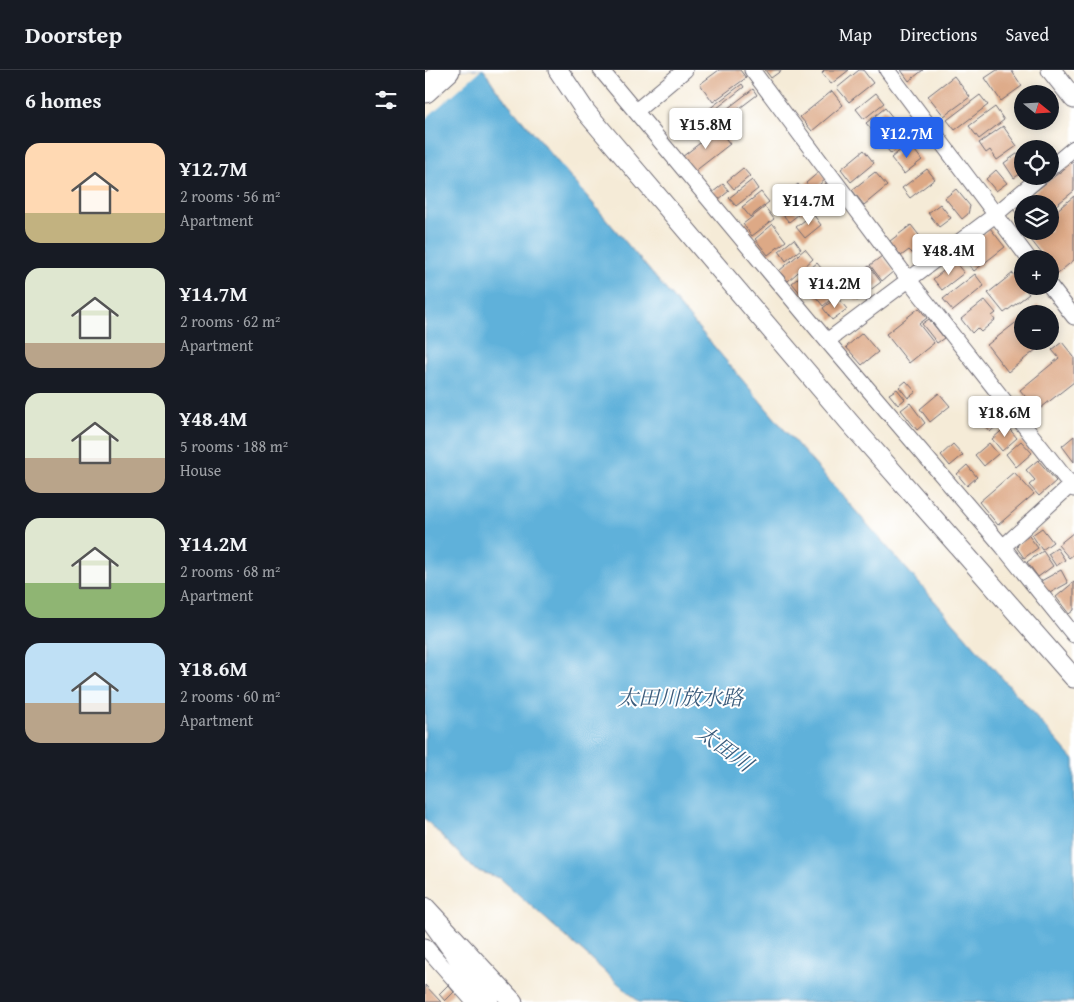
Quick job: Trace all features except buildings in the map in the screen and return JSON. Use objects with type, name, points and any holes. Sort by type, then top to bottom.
[{"type":"highway","points":[[425,90],[447,70]]},
{"type":"street","points":[[557,70],[587,112],[850,423],[1074,678]]},
{"type":"street","points":[[601,70],[827,341],[1003,546],[1074,635]]},
{"type":"street","points":[[636,111],[685,70]]},
{"type":"street","points":[[752,70],[909,280],[1073,485],[1003,546]]},
{"type":"street","points":[[887,70],[1022,250]]},
{"type":"street","points":[[1051,70],[1074,100]]},
{"type":"street","points":[[1059,160],[1074,148]]},
{"type":"street","points":[[827,341],[995,215],[1030,185]]},
{"type":"street","points":[[1057,295],[1074,317]]},
{"type":"street","points":[[425,907],[513,1002]]},
{"type":"street","points":[[425,913],[429,922],[473,982],[491,1002]]},
{"type":"street","points":[[425,946],[474,1002]]},
{"type":"street","points":[[487,974],[498,1002]]},
{"type":"water","name":"太田川放水路","points":[[425,70],[484,70],[497,90],[783,428],[1074,760],[1074,1002],[639,1002],[500,878],[475,870],[425,819]]},
{"type":"pier","points":[[425,70],[481,70],[425,119]]},
{"type":"water label","name":"太田川","points":[[725,748]]}]
